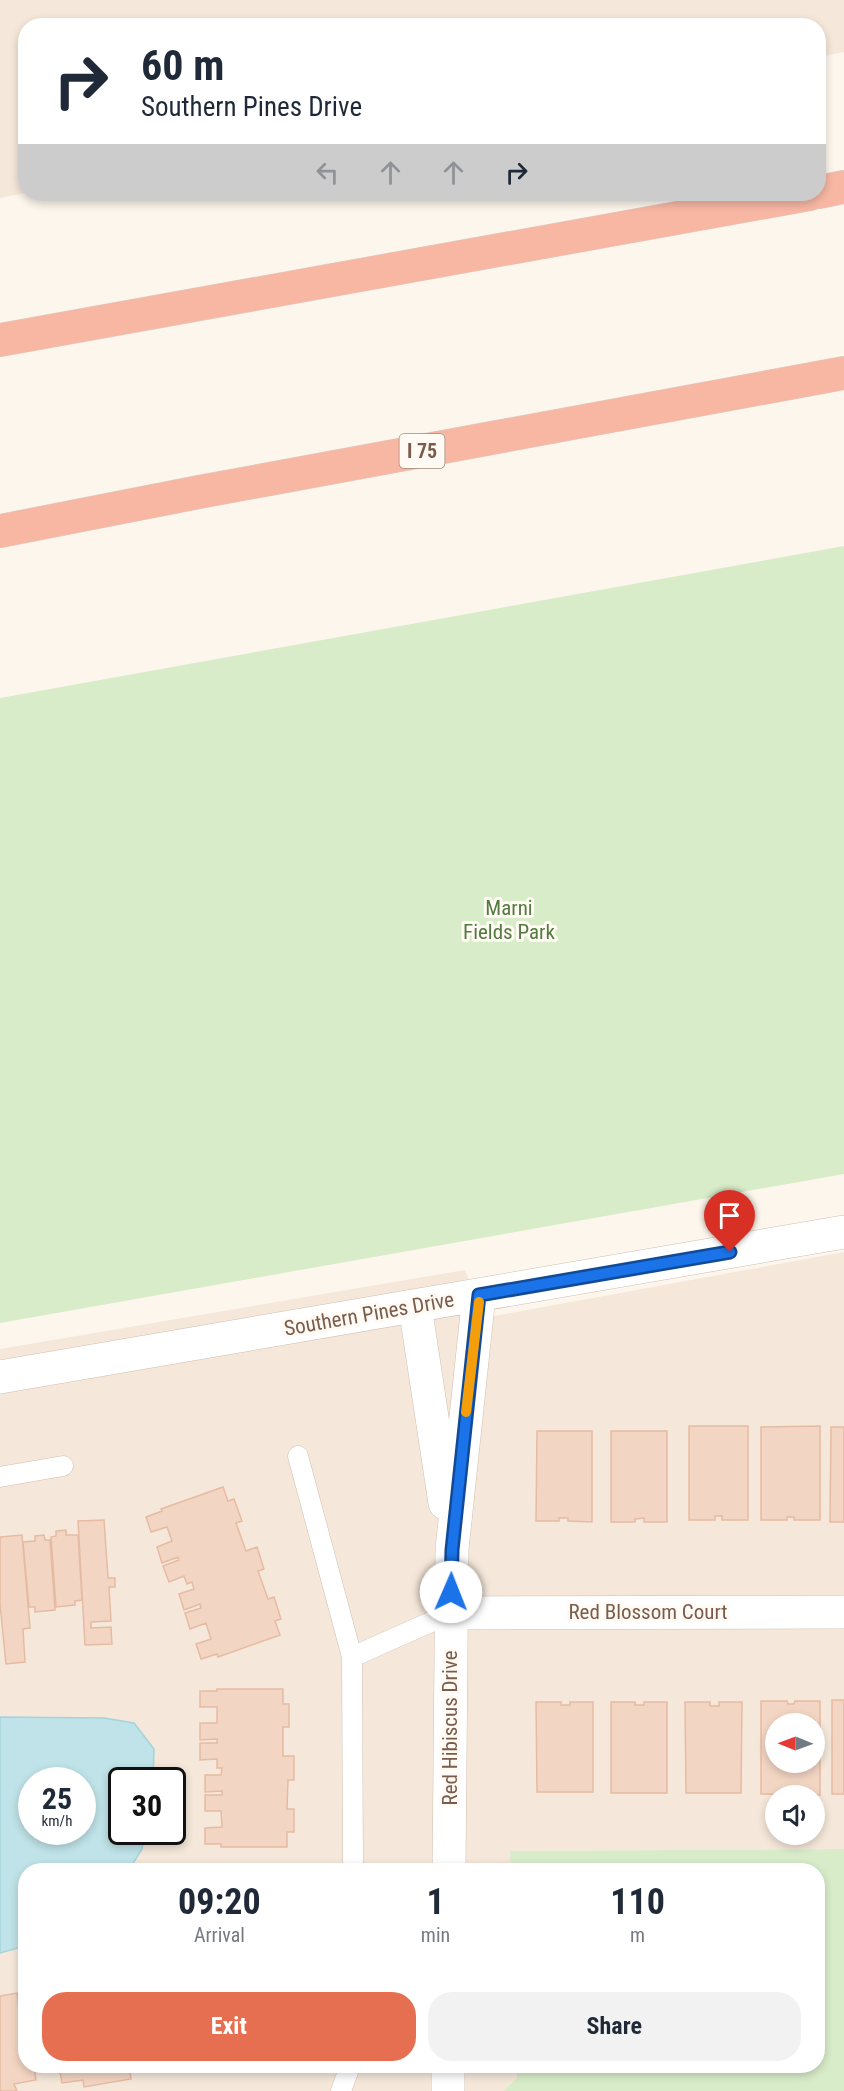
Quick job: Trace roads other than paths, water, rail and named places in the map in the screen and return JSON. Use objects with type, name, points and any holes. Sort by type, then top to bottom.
[{"type":"highway","points":[[826,191],[844,187]]},
{"type":"highway","points":[[0,340],[771,201]]},
{"type":"highway","name":"I 75","points":[[0,531],[844,373]]},
{"type":"street","name":"Southern Pines Drive","points":[[0,1377],[844,1232]]},
{"type":"street","name":"Red Hibiscus Drive","points":[[449,1863],[452,1550],[479,1295]]},
{"type":"street","name":"Red Hibiscus Drive","points":[[415,1306],[452,1550]]},
{"type":"street","name":"Red Blossom Court","points":[[451,1612],[844,1612]]},
{"type":"street","points":[[448,2073],[448,2091]]},
{"type":"lane","points":[[298,1456],[352,1657],[353,1863]]},
{"type":"lane","points":[[0,1477],[63,1466]]},
{"type":"lane","points":[[352,1657],[451,1612]]},
{"type":"lane","points":[[341,2091],[347,2073]]},
{"type":"water","points":[[0,1717],[104,1718],[134,1723],[154,1749],[153,1767],[108,1767],[108,1845],[143,1845],[133,1863],[18,1863],[18,1948],[0,1953]]},
{"type":"park label","name":"Marni Fields Park","points":[[509,920]]}]
